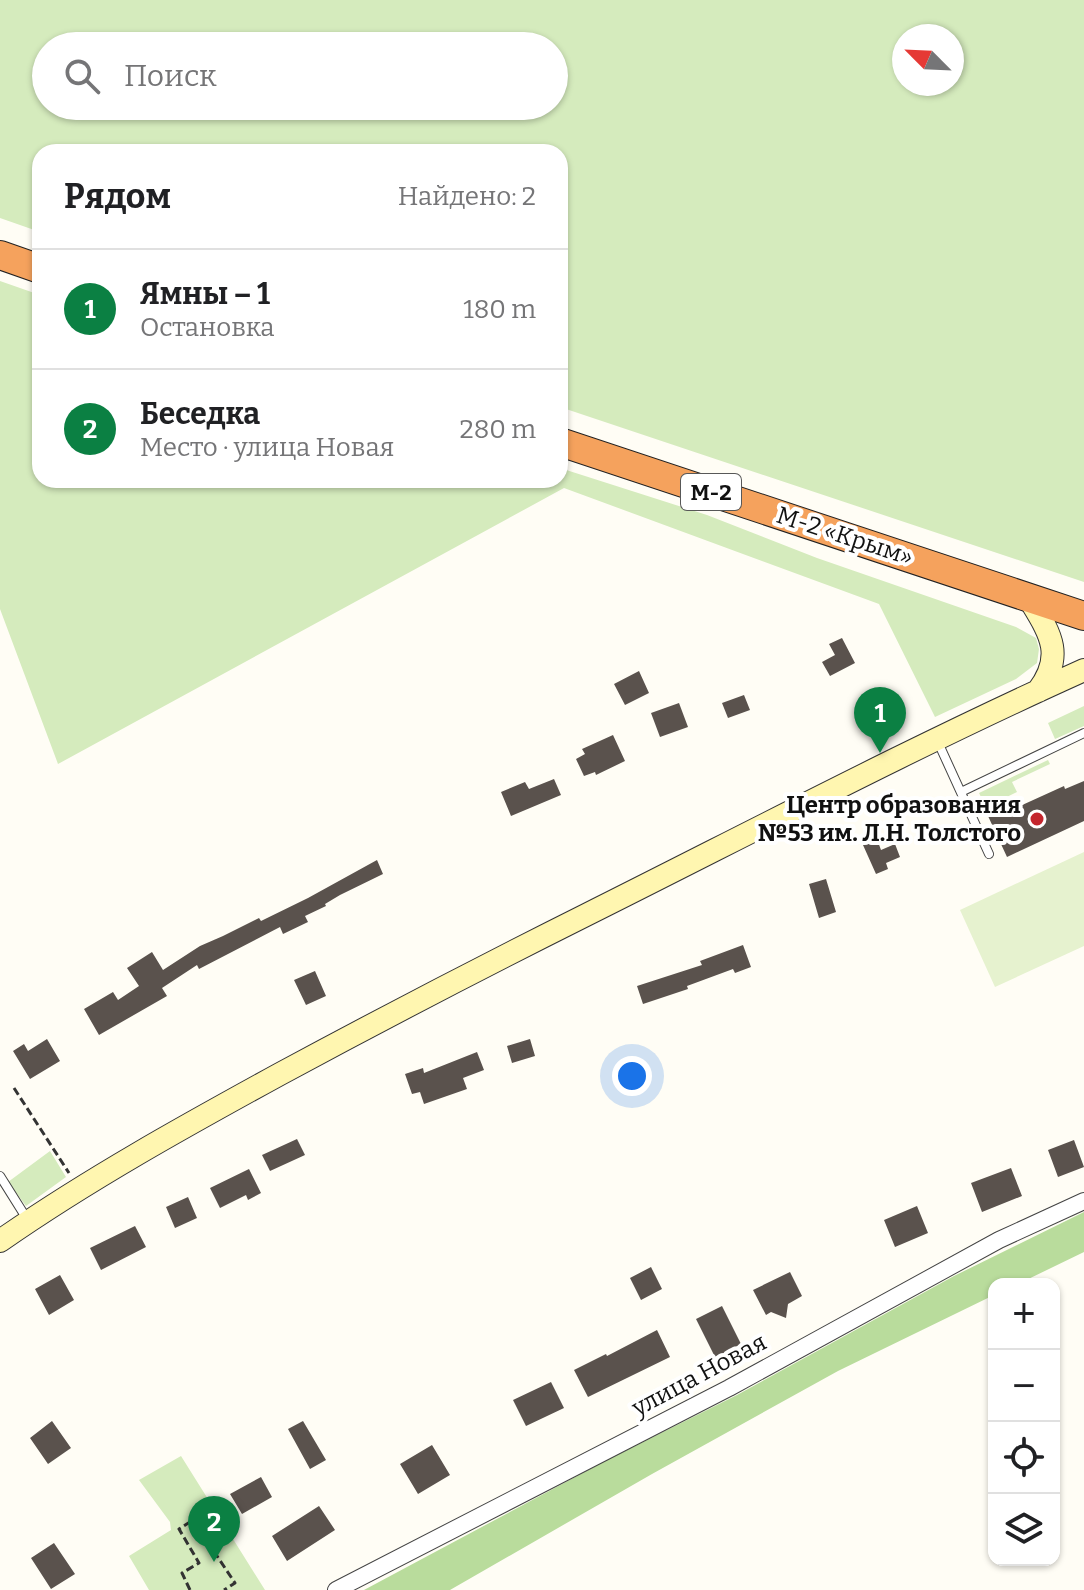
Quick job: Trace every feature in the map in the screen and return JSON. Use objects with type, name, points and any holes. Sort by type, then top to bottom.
[{"type":"highway","points":[[0,255],[32,266]]},
{"type":"highway","name":"М-2 «Крым»","points":[[568,445],[1084,616]]},
{"type":"main road","points":[[1028,597],[1045,625],[1053,647],[1051,670],[1038,691]]},
{"type":"main road","points":[[0,1241],[79,1189],[219,1107],[360,1031],[977,718],[1084,670]]},
{"type":"street","name":"улица Новая","points":[[336,1590],[729,1388],[999,1240],[1084,1201]]},
{"type":"lane","points":[[961,792],[1084,733]]},
{"type":"lane","points":[[937,740],[989,854]]},
{"type":"lane","points":[[0,1176],[29,1222]]},
{"type":"path","points":[[14,1088],[79,1189]]},
{"type":"path","points":[[190,1590],[182,1573],[199,1563],[179,1529],[193,1520],[235,1583],[224,1590]]},
{"type":"green space","points":[[0,0],[1084,0],[1084,582],[568,410],[568,144],[32,144],[32,229],[0,218]]},
{"type":"green space","points":[[0,281],[32,292],[32,488],[564,488],[58,764],[0,609]]},
{"type":"green space","points":[[568,471],[707,515],[817,558],[1016,627],[1036,638],[1039,649],[1037,663],[1016,679],[935,717],[879,604],[564,488],[568,488]]},
{"type":"green space","points":[[1084,706],[1084,726],[1055,739],[1048,723]]},
{"type":"green space","points":[[1048,760],[1050,764],[1012,782],[1017,792],[986,807],[979,793]]},
{"type":"green space","points":[[1084,852],[1084,946],[995,987],[960,910]]},
{"type":"green space","points":[[50,1151],[66,1177],[26,1206],[8,1182]]},
{"type":"green space","points":[[1084,1212],[1084,1252],[1030,1278],[988,1278],[988,1298],[838,1371],[450,1590],[364,1590],[607,1460],[737,1395],[954,1276]]},
{"type":"green space","points":[[181,1456],[265,1590],[149,1590],[129,1556],[171,1530],[170,1522],[139,1480]]},
{"type":"building","points":[[842,638],[855,663],[830,676],[822,662],[835,655],[829,644]]},
{"type":"building","points":[[639,671],[649,693],[625,705],[614,684]]},
{"type":"building","points":[[744,695],[750,710],[728,718],[722,703]]},
{"type":"building","points":[[679,703],[688,727],[660,737],[651,713]]},
{"type":"building","points":[[613,735],[625,761],[596,775],[595,772],[584,776],[576,759],[585,754],[582,749]]},
{"type":"building","points":[[554,779],[561,795],[511,816],[501,792],[525,782],[529,789]]},
{"type":"building","name":"Центр образования №53 им. Л.Н. Толстого","points":[[1084,781],[1084,821],[1007,857],[988,816],[1019,802],[1020,806],[1064,786],[1065,789]]},
{"type":"building","points":[[877,839],[881,850],[895,844],[900,857],[886,863],[888,869],[876,874],[863,845]]},
{"type":"building","points":[[377,860],[383,874],[305,916],[308,922],[283,934],[280,927],[199,969],[197,965],[162,988],[167,996],[99,1035],[84,1009],[113,992],[118,1000],[139,986],[127,968],[152,952],[163,970],[200,946],[259,918],[261,921]]},
{"type":"building","points":[[826,879],[836,912],[819,918],[809,884]]},
{"type":"building","points":[[743,945],[751,967],[735,973],[733,969],[643,1004],[637,986],[702,965],[700,961]]},
{"type":"building","points":[[315,971],[326,996],[306,1005],[294,980]]},
{"type":"building","points":[[47,1039],[60,1061],[30,1079],[13,1051],[24,1044],[28,1051]]},
{"type":"building","points":[[530,1039],[535,1056],[512,1063],[507,1046]]},
{"type":"building","points":[[477,1052],[484,1070],[463,1078],[467,1089],[424,1104],[420,1092],[412,1094],[405,1074],[423,1068],[424,1073]]},
{"type":"building","points":[[297,1139],[305,1155],[270,1171],[262,1155]]},
{"type":"building","points":[[1074,1140],[1084,1167],[1058,1177],[1048,1150]]},
{"type":"building","points":[[1011,1168],[1022,1196],[982,1212],[971,1183]]},
{"type":"building","points":[[249,1169],[261,1193],[248,1200],[246,1195],[220,1208],[210,1188]]},
{"type":"building","points":[[188,1197],[197,1218],[175,1228],[166,1207]]},
{"type":"building","points":[[917,1206],[928,1233],[895,1247],[884,1220]]},
{"type":"building","points":[[135,1226],[146,1247],[101,1270],[90,1248]]},
{"type":"building","points":[[651,1267],[662,1289],[641,1300],[630,1278]]},
{"type":"building","points":[[790,1272],[802,1296],[788,1304],[786,1318],[771,1312],[766,1315],[753,1290]]},
{"type":"building","points":[[60,1275],[74,1300],[49,1315],[35,1289]]},
{"type":"building","points":[[722,1306],[741,1344],[723,1358],[721,1354],[715,1357],[696,1319]]},
{"type":"building","points":[[657,1330],[670,1357],[588,1397],[574,1370]]},
{"type":"building","points":[[551,1382],[564,1408],[526,1426],[513,1400]]},
{"type":"building","points":[[52,1421],[71,1448],[48,1464],[30,1438]]},
{"type":"building","points":[[303,1421],[326,1460],[310,1469],[288,1429]]},
{"type":"building","points":[[432,1445],[450,1475],[418,1494],[400,1464]]},
{"type":"building","points":[[261,1477],[272,1497],[242,1514],[230,1494]]},
{"type":"building","points":[[319,1506],[335,1530],[287,1561],[272,1536]]},
{"type":"building","points":[[54,1543],[75,1574],[51,1589],[31,1558]]},
{"type":"place","name":"Ямны – 1","points":[[880,753]]},
{"type":"place","name":"Центр образования №53 им. Л.Н. Толстого","points":[[1037,819]]},
{"type":"place","name":"Беседка","points":[[214,1562]]}]
